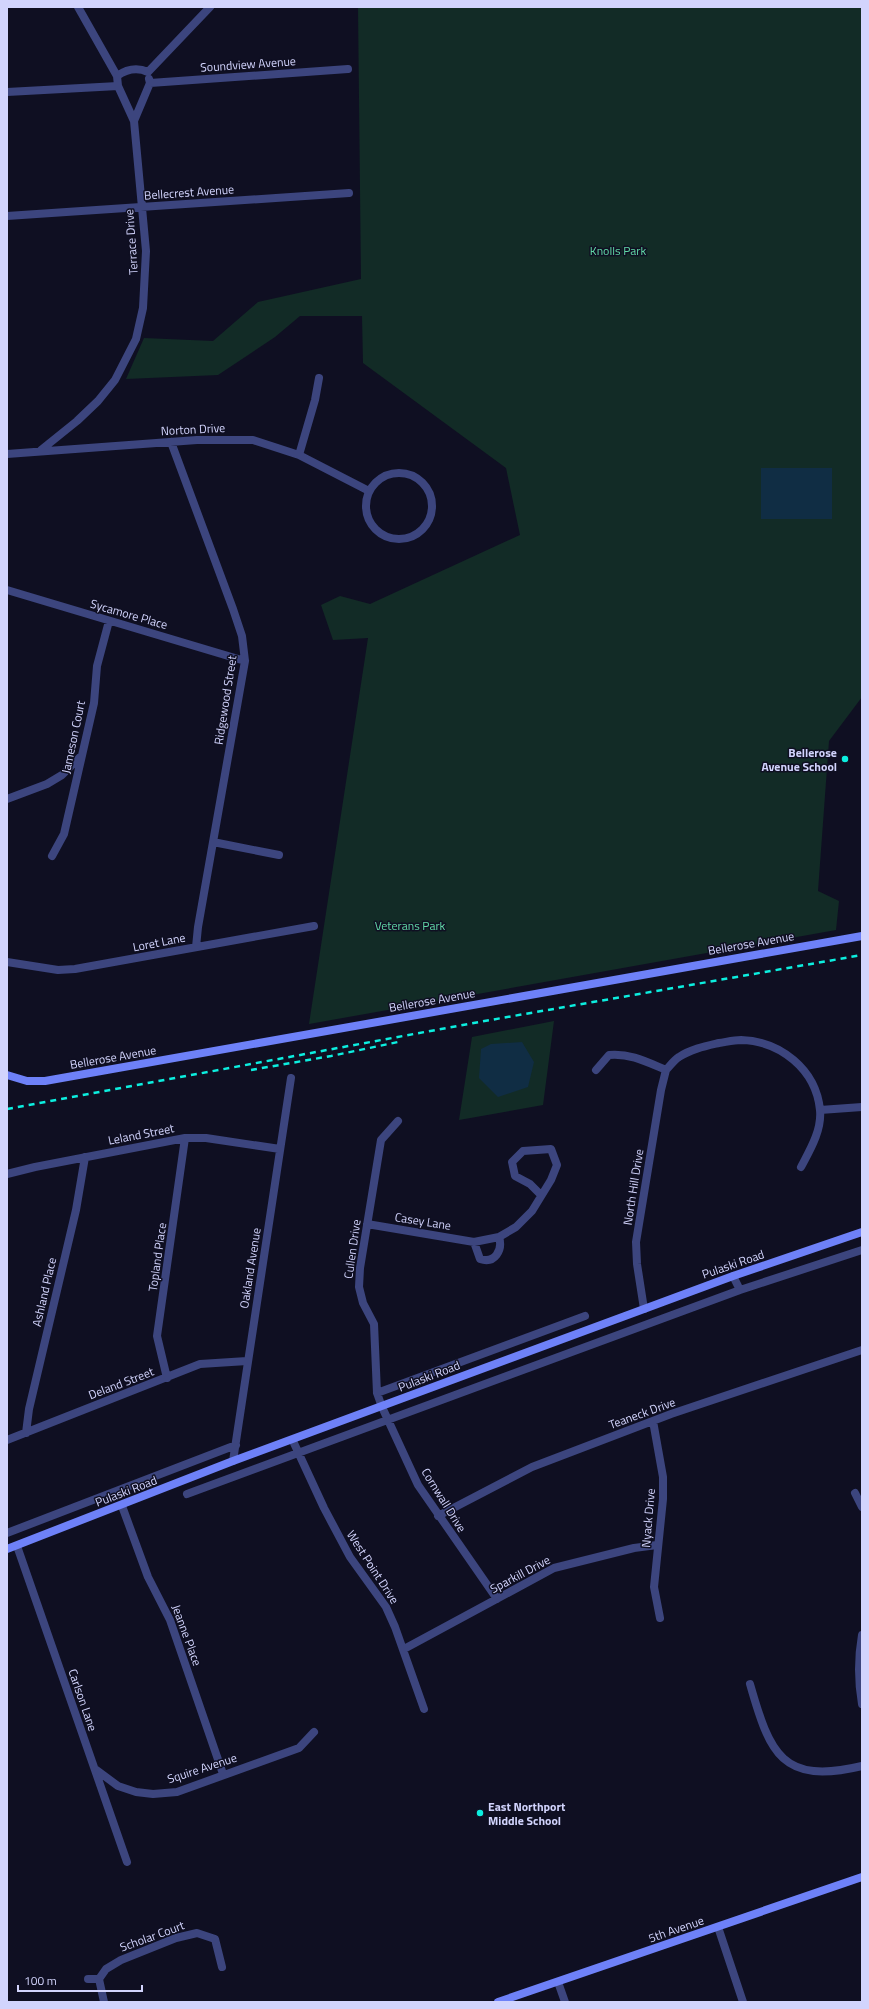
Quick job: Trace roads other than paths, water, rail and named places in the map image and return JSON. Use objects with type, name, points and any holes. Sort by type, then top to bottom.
[{"type":"street","name":"Terrace Drive","points":[[41,450],[77,421],[98,401],[115,380],[136,339],[143,308],[146,280],[146,251],[134,121],[118,86],[117,76],[78,7]]},
{"type":"street","points":[[148,72],[210,7]]},
{"type":"street","points":[[117,76],[131,69],[141,69],[148,72]]},
{"type":"street","name":"Soundview Avenue","points":[[150,83],[348,69]]},
{"type":"street","points":[[134,121],[150,83],[148,72]]},
{"type":"street","points":[[7,92],[118,86]]},
{"type":"street","name":"Bellecrest Avenue","points":[[7,216],[348,193]]},
{"type":"street","points":[[299,454],[315,400],[319,378]]},
{"type":"street","name":"Norton Drive","points":[[7,454],[41,450],[171,442],[253,440],[299,454],[369,491]]},
{"type":"street","name":"Ridgewood Street","points":[[171,442],[233,609],[242,636],[245,660],[198,927],[196,947]]},
{"type":"street","points":[[403,473],[419,479],[427,488],[432,498],[432,510],[429,521],[423,529],[414,536],[404,539],[394,539],[384,536],[375,530],[369,521],[366,511],[366,500],[369,491],[376,481],[386,475],[403,473]]},
{"type":"street","name":"Sycamore Place","points":[[7,590],[245,660]]},
{"type":"street","name":"Jameson Court","points":[[52,856],[64,834],[80,757],[94,703],[97,666],[109,621]]},
{"type":"street","points":[[7,799],[47,784],[62,775],[80,757]]},
{"type":"street","points":[[213,842],[280,855]]},
{"type":"street","name":"Loret Lane","points":[[7,962],[58,970],[75,969],[314,926]]},
{"type":"street","name":"Bellerose Avenue","points":[[7,1075],[27,1081],[45,1081],[862,936]]},
{"type":"street","points":[[596,1070],[609,1055],[621,1054],[636,1057],[666,1070],[679,1057],[697,1048],[739,1040],[760,1042],[775,1047],[799,1064],[813,1084],[820,1110],[819,1123],[813,1145],[801,1167]]},
{"type":"street","name":"North Hill Drive","points":[[644,1309],[637,1264],[636,1242],[661,1090],[666,1070]]},
{"type":"street","name":"Oakland Avenue","points":[[233,1461],[291,1078]]},
{"type":"street","points":[[820,1110],[862,1107]]},
{"type":"street","name":"Cullen Drive","points":[[382,1407],[377,1393],[374,1324],[363,1303],[359,1287],[360,1268],[381,1140],[398,1121]]},
{"type":"street","name":"Leland Street","points":[[7,1174],[85,1157],[185,1138],[206,1138],[280,1149]]},
{"type":"street","name":"Topland Place","points":[[167,1378],[157,1336],[185,1138]]},
{"type":"street","name":"Casey Lane","points":[[367,1224],[474,1242],[499,1237],[516,1227],[532,1211],[551,1180],[557,1165],[551,1149],[523,1151],[512,1162],[515,1176],[530,1184],[541,1195]]},
{"type":"street","name":"Ashland Place","points":[[26,1433],[29,1409],[76,1210],[85,1157]]},
{"type":"street","name":"Pulaski Road","points":[[7,1549],[122,1506],[233,1461],[293,1441],[733,1276],[862,1232]]},
{"type":"street","points":[[474,1242],[478,1257],[480,1259],[492,1259],[499,1252],[499,1237]]},
{"type":"street","points":[[187,1494],[740,1290],[862,1250]]},
{"type":"street","points":[[733,1276],[740,1290]]},
{"type":"street","points":[[377,1393],[585,1316]]},
{"type":"street","name":"Teaneck Drive","points":[[438,1516],[532,1467],[653,1421],[862,1350]]},
{"type":"street","name":"Deland Street","points":[[7,1440],[200,1364],[247,1361]]},
{"type":"street","name":"Cornwall Drive","points":[[382,1407],[418,1485],[497,1600]]},
{"type":"street","name":"Nyack Drive","points":[[653,1421],[663,1477],[663,1499],[654,1587],[660,1618]]},
{"type":"street","name":"West Point Drive","points":[[293,1441],[338,1536],[350,1557],[386,1607],[404,1650],[424,1709]]},
{"type":"street","points":[[7,1533],[236,1445]]},
{"type":"street","points":[[855,1493],[862,1507]]},
{"type":"street","name":"Jeanne Place","points":[[122,1506],[148,1577],[170,1620],[223,1774]]},
{"type":"street","name":"Carlson Lane","points":[[17,1546],[127,1862]]},
{"type":"street","name":"Sparkill Drive","points":[[404,1650],[554,1568],[634,1548],[657,1546]]},
{"type":"street","points":[[862,1635],[859,1650],[859,1674],[862,1704]]},
{"type":"street","points":[[750,1684],[772,1747],[786,1761],[800,1768],[820,1772],[862,1766]]},
{"type":"street","name":"Squire Avenue","points":[[95,1768],[118,1786],[136,1792],[153,1794],[177,1792],[223,1774],[299,1748],[314,1732]]},
{"type":"street","name":"5th Avenue","points":[[498,2002],[718,1927],[768,1908],[862,1877]]},
{"type":"street","points":[[718,1927],[743,2002]]},
{"type":"street","name":"Scholar Court","points":[[99,1979],[106,1969],[121,1960],[176,1938],[197,1933],[215,1939],[222,1967]]},
{"type":"street","points":[[88,1979],[99,1979],[104,2002]]},
{"type":"street","points":[[558,1982],[565,2002]]},
{"type":"water","points":[[761,468],[832,468],[832,519],[761,519]]},
{"type":"water","points":[[522,1042],[534,1062],[528,1087],[498,1097],[479,1078],[481,1049],[491,1044]]},
{"type":"railway","points":[[7,1109],[479,1022],[862,955]]},
{"type":"railway","points":[[251,1070],[331,1056],[398,1042]]},
{"type":"place","name":"Bellerose Avenue School","points":[[845,759]]},
{"type":"place","name":"East Northport Middle School","points":[[480,1813]]},
{"type":"park label","name":"Knolls Park","points":[[618,250]]},
{"type":"park label","name":"Veterans Park","points":[[410,925]]}]
